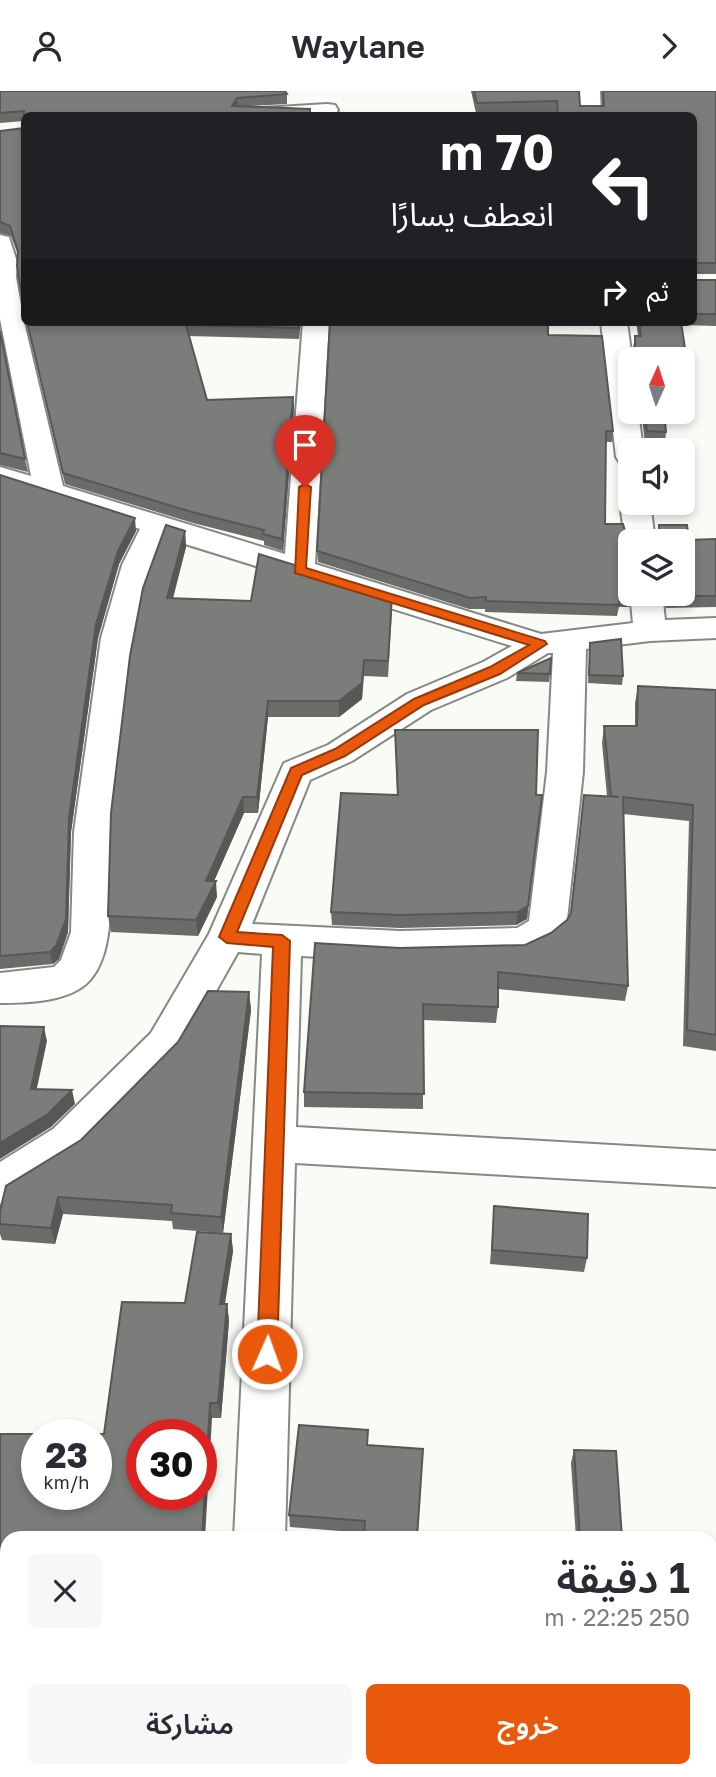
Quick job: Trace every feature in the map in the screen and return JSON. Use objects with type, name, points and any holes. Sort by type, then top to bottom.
[{"type":"street","points":[[589,91],[591,112]]},
{"type":"street","points":[[273,112],[327,106]]},
{"type":"street","points":[[0,242],[5,262],[14,277],[21,320]]},
{"type":"street","points":[[22,326],[49,491]]},
{"type":"street","points":[[299,570],[316,326]]},
{"type":"street","points":[[614,326],[628,438]]},
{"type":"street","points":[[0,476],[299,570],[555,643]]},
{"type":"street","points":[[0,988],[18,988],[65,980],[78,968],[90,932],[92,832],[117,638],[137,565],[157,526]]},
{"type":"street","points":[[647,606],[650,631]]},
{"type":"street","points":[[0,1185],[68,1142],[165,1045],[227,937],[296,772],[340,753],[419,702],[555,643],[650,631],[716,628]]},
{"type":"street","points":[[227,937],[400,946],[523,943],[547,929],[565,772],[555,643]]},
{"type":"street","points":[[260,1531],[282,941]]},
{"type":"street","points":[[275,1144],[716,1169]]},
{"type":"building","points":[[0,91],[285,91],[287,94],[237,98],[232,106],[310,109],[310,112],[0,113]]},
{"type":"building","points":[[474,91],[579,91],[580,106],[604,106],[603,91],[716,91],[716,263],[697,263],[697,112],[558,112],[557,101],[477,103]]},
{"type":"building","points":[[21,128],[21,291],[17,266],[18,251],[10,226],[0,222],[0,131]]},
{"type":"building","points":[[697,280],[716,280],[716,314],[697,314]]},
{"type":"building","points":[[28,326],[186,326],[207,400],[293,397],[282,539],[263,534],[264,530],[192,512],[63,473]]},
{"type":"building","points":[[224,326],[299,326],[299,328]]},
{"type":"building","points":[[330,326],[548,326],[548,335],[602,336],[613,431],[606,431],[605,524],[623,524],[624,529],[618,529],[618,605],[486,601],[486,597],[470,598],[317,551]]},
{"type":"building","points":[[640,326],[682,326],[685,347],[635,347],[635,336],[641,336]]},
{"type":"building","points":[[0,331],[25,459],[0,453]]},
{"type":"building","points":[[646,424],[665,424],[666,432],[647,431]]},
{"type":"building","points":[[0,475],[135,518],[118,551],[96,624],[69,818],[66,919],[56,946],[50,952],[0,956]]},
{"type":"building","points":[[166,525],[185,531],[167,598],[251,601],[259,554],[392,595],[388,661],[364,660],[362,683],[339,701],[268,701],[257,797],[243,797],[206,881],[216,881],[196,920],[108,916],[111,813],[130,656],[143,588]]},
{"type":"building","points":[[659,525],[687,525],[688,529],[659,529]]},
{"type":"building","points":[[716,539],[716,596],[695,596],[695,540]]},
{"type":"building","points":[[621,639],[623,676],[589,675],[590,643]]},
{"type":"building","points":[[551,658],[550,674],[517,673]]},
{"type":"building","points":[[638,686],[716,690],[716,1035],[687,1030],[693,805],[623,797],[628,986],[498,972],[498,1007],[423,1004],[424,1094],[304,1092],[315,943],[400,948],[525,945],[551,933],[567,920],[571,913],[584,795],[619,797],[611,796],[604,726],[637,726]]},
{"type":"building","points":[[395,730],[538,730],[536,795],[542,795],[528,906],[518,912],[400,915],[331,912],[341,793],[398,795]]},
{"type":"building","points":[[208,991],[249,992],[221,1217],[171,1213],[172,1205],[58,1197],[51,1228],[0,1224],[6,1186],[81,1140],[178,1042]]},
{"type":"building","points":[[0,1026],[44,1027],[31,1089],[72,1090],[48,1114],[0,1143]]},
{"type":"building","points":[[494,1206],[588,1214],[587,1258],[492,1250]]},
{"type":"building","points":[[197,1232],[231,1234],[220,1304],[227,1304],[218,1403],[210,1403],[209,1419],[126,1419],[126,1510],[204,1510],[202,1531],[0,1531],[0,1434],[21,1434],[21,1510],[112,1510],[112,1419],[106,1419],[122,1302],[185,1303]]},
{"type":"building","points":[[299,1425],[368,1430],[367,1445],[423,1449],[417,1531],[364,1531],[365,1521],[289,1515]]},
{"type":"building","points":[[574,1450],[616,1451],[622,1531],[580,1531]]},
{"type":"route","points":[[267,1354],[282,941],[227,937],[296,772],[340,753],[419,702],[495,670],[540,644],[299,570],[305,487]]}]
